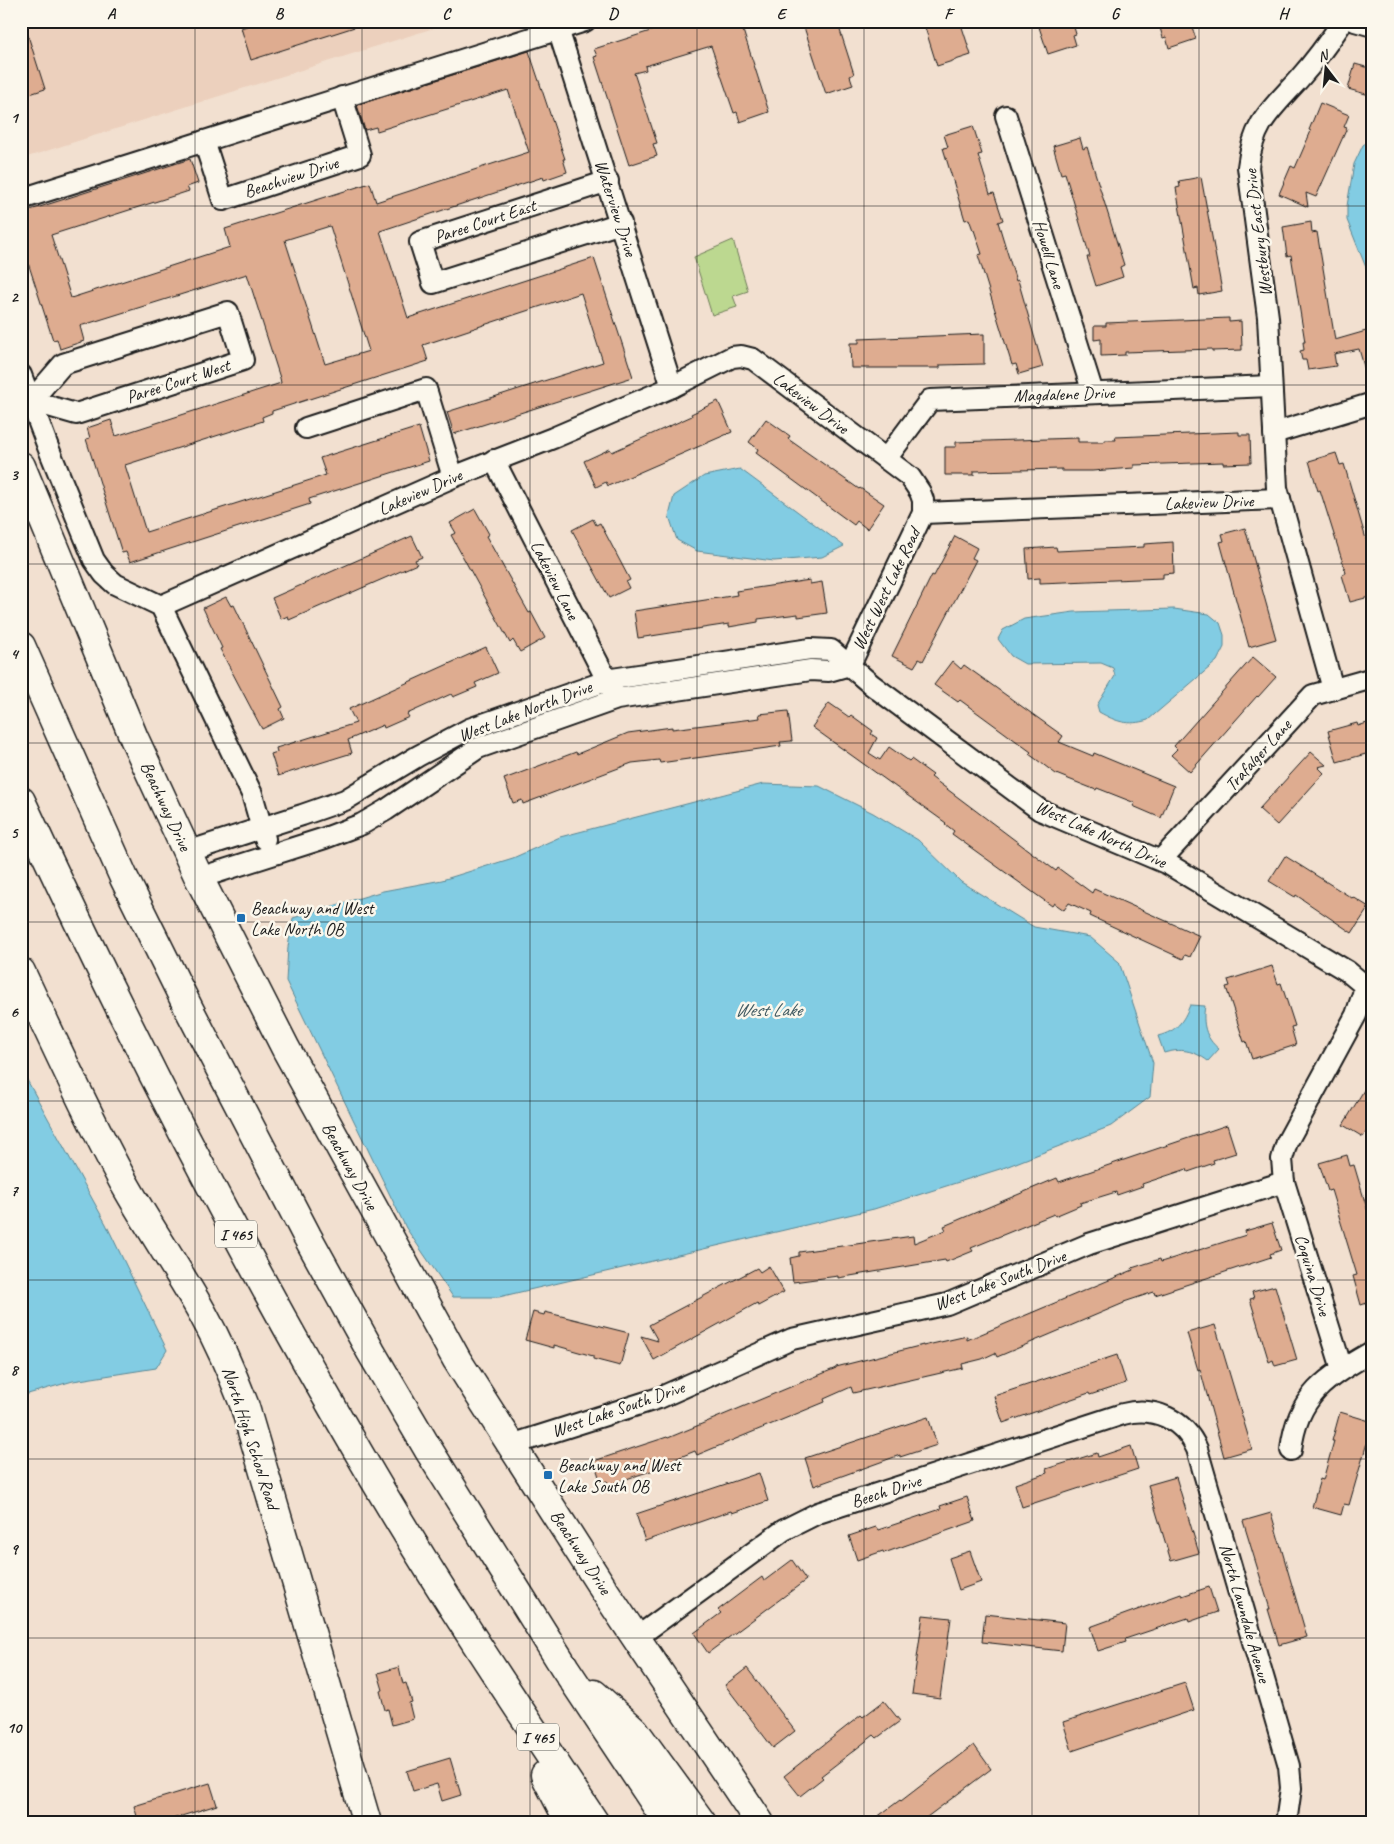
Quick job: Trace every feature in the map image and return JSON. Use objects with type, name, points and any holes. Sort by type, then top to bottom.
[{"type":"main road","name":"Beachway Drive","points":[[21,466],[134,738],[199,878],[286,1049],[457,1360],[636,1638],[760,1823]]},
{"type":"main road","points":[[21,646],[124,878],[189,1010],[262,1151],[371,1352],[418,1433],[564,1668],[668,1823]]},
{"type":"main road","name":"I 465","points":[[21,801],[162,1093],[233,1228],[361,1457],[481,1652],[595,1823]]},
{"type":"main road","name":"North High School Road","points":[[21,972],[122,1180],[203,1314],[222,1350],[235,1381],[367,1823]]},
{"type":"main road","points":[[481,1652],[570,1823]]},
{"type":"main road","points":[[564,1668],[635,1731],[702,1823]]},
{"type":"street","points":[[21,199],[585,21]]},
{"type":"street","name":"Westbury East Drive","points":[[1274,433],[1268,317],[1248,175],[1250,151],[1262,121],[1277,101],[1319,56],[1343,21]]},
{"type":"street","points":[[1355,21],[1373,26]]},
{"type":"street","name":"Waterview Drive","points":[[558,30],[608,181],[672,387]]},
{"type":"street","name":"Beachview Drive","points":[[204,141],[222,200],[360,155],[342,98]]},
{"type":"street","name":"Howell Lane","points":[[1006,116],[1093,393]]},
{"type":"street","name":"Paree Court East","points":[[608,181],[420,242],[433,283],[620,222]]},
{"type":"street","name":"Paree Court West","points":[[228,312],[243,360],[76,414],[31,401],[63,364],[228,312]]},
{"type":"street","name":"Lakeview Drive","points":[[161,606],[454,477],[553,438],[672,387],[732,357],[747,357],[916,483],[923,500],[923,513],[1280,499]]},
{"type":"street","points":[[21,375],[94,560],[104,574],[115,584],[161,606],[252,794],[269,855]]},
{"type":"street","name":"Magdalene Drive","points":[[886,459],[930,400],[1271,386]]},
{"type":"street","points":[[306,428],[426,390],[454,477]]},
{"type":"street","points":[[1333,689],[1276,488],[1274,433],[1373,403]]},
{"type":"street","name":"Lakeview Lane","points":[[494,460],[617,699]]},
{"type":"street","name":"West West Lake Road","points":[[850,665],[923,513]]},
{"type":"street","name":"West Lake North Drive","points":[[187,852],[350,797],[418,756],[469,729],[608,680],[810,649],[830,650],[872,685],[1040,810],[1161,860],[1368,984]]},
{"type":"street","name":"West Lake North Drive","points":[[199,878],[325,838],[372,819],[478,748],[617,699],[811,670],[829,671],[850,665]]},
{"type":"street","name":"Trafalger Lane","points":[[1161,860],[1313,695],[1373,678]]},
{"type":"street","points":[[1284,1182],[1282,1168],[1285,1146],[1356,1015],[1368,984]]},
{"type":"street","name":"West Lake South Drive","points":[[511,1445],[660,1398],[792,1339],[947,1304],[1089,1244],[1284,1182]]},
{"type":"street","name":"Coquina Drive","points":[[1284,1182],[1342,1369]]},
{"type":"street","points":[[1291,1450],[1299,1418],[1311,1396],[1328,1378],[1373,1351]]},
{"type":"street","name":"Beech Drive","points":[[636,1638],[784,1530],[818,1513],[1132,1411],[1150,1411],[1166,1416]]},
{"type":"street","name":"North Lawndale Avenue","points":[[1166,1416],[1180,1424],[1192,1439],[1209,1490],[1289,1766],[1291,1788],[1286,1823]]},
{"type":"shaded area","points":[[21,21],[456,21],[21,159]]},
{"type":"green space","points":[[733,240],[748,291],[733,296],[737,307],[712,315],[694,257]]},
{"type":"water","points":[[1373,138],[1373,280],[1369,275],[1347,220],[1347,206],[1354,164],[1363,145]]},
{"type":"water","points":[[740,469],[844,546],[822,557],[774,561],[697,551],[677,540],[669,516],[674,496],[704,476]]},
{"type":"water","points":[[1174,609],[1209,614],[1220,623],[1224,635],[1224,647],[1217,661],[1148,720],[1141,722],[1123,722],[1099,712],[1097,705],[1115,676],[1113,668],[1101,663],[1025,664],[1011,656],[998,639],[1003,630],[1024,619],[1074,612]]},
{"type":"water","name":"West Lake","points":[[763,784],[819,786],[873,813],[918,840],[961,882],[1034,927],[1090,937],[1119,962],[1153,1063],[1150,1097],[1111,1126],[1003,1168],[874,1209],[499,1297],[453,1297],[406,1228],[286,981],[288,947],[293,918],[383,891],[442,880],[513,858],[560,837]]},
{"type":"water","points":[[1190,1005],[1205,1006],[1204,1024],[1210,1040],[1219,1049],[1208,1061],[1197,1054],[1187,1051],[1164,1053],[1158,1036],[1175,1028],[1185,1016]]},
{"type":"water","points":[[21,1069],[106,1224],[167,1350],[156,1368],[73,1381],[21,1396]]},
{"type":"building","points":[[262,21],[363,21],[364,24],[251,60],[241,28]]},
{"type":"building","points":[[682,21],[740,21],[769,112],[740,122],[737,112],[734,113],[711,46],[645,66],[646,70],[634,73],[657,143],[653,144],[657,156],[629,165],[594,57],[597,56],[594,49]]},
{"type":"building","points":[[802,21],[837,21],[854,74],[850,76],[853,85],[826,94]]},
{"type":"building","points":[[923,21],[960,21],[971,55],[937,66]]},
{"type":"building","points":[[1037,21],[1072,21],[1076,34],[1073,35],[1076,45],[1048,54]]},
{"type":"building","points":[[1158,21],[1190,21],[1196,39],[1169,48],[1166,37],[1163,38]]},
{"type":"building","points":[[21,23],[24,23],[45,89],[21,97]]},
{"type":"building","points":[[529,51],[565,159],[563,159],[567,172],[544,180],[543,177],[380,231],[408,318],[594,258],[633,377],[454,434],[447,412],[603,362],[581,293],[423,345],[428,361],[272,411],[272,413],[262,417],[263,421],[125,465],[146,532],[326,475],[320,458],[419,427],[429,461],[309,499],[310,504],[130,562],[126,552],[122,553],[86,439],[90,438],[87,428],[111,420],[116,436],[281,383],[280,378],[247,274],[80,326],[84,341],[60,349],[57,339],[53,340],[21,241],[21,213],[190,159],[198,183],[187,187],[189,191],[51,235],[71,298],[230,247],[225,229],[370,183],[376,202],[529,152],[508,90],[377,131],[376,127],[365,130],[357,105]],"holes":[[[330,226],[369,351],[325,364],[285,240]]]},
{"type":"building","points":[[1355,64],[1373,69],[1373,96],[1348,89]]},
{"type":"building","points":[[1320,103],[1349,115],[1344,127],[1347,128],[1316,197],[1306,193],[1308,207],[1279,194],[1291,166],[1295,168],[1311,131],[1309,130]]},
{"type":"building","points":[[973,126],[982,154],[978,155],[990,194],[994,193],[1003,220],[998,222],[1016,281],[1018,280],[1043,367],[1019,374],[1016,364],[1012,365],[978,255],[982,254],[969,219],[965,220],[943,148],[948,147],[944,135]]},
{"type":"building","points":[[1080,138],[1083,149],[1087,147],[1124,265],[1120,267],[1123,277],[1096,286],[1087,257],[1090,257],[1065,173],[1061,174],[1053,146]]},
{"type":"building","points":[[1201,177],[1222,291],[1199,295],[1198,288],[1194,289],[1176,188],[1180,187],[1179,181]]},
{"type":"building","points":[[1311,222],[1312,233],[1317,232],[1335,340],[1373,329],[1373,383],[1369,384],[1359,349],[1334,354],[1336,366],[1308,370],[1306,360],[1302,360],[1300,351],[1304,350],[1303,342],[1305,342],[1291,255],[1287,256],[1283,227]]},
{"type":"building","points":[[1229,318],[1229,322],[1241,321],[1242,350],[1212,351],[1212,349],[1125,352],[1125,355],[1101,356],[1101,339],[1094,340],[1094,326],[1106,326],[1106,323]]},
{"type":"building","points":[[984,334],[984,364],[940,365],[940,368],[851,368],[850,343],[859,343],[859,339]]},
{"type":"building","points":[[718,401],[732,432],[608,486],[606,482],[596,487],[584,461],[610,449],[612,452],[692,416],[691,414]]},
{"type":"building","points":[[766,419],[790,436],[788,439],[859,489],[884,504],[867,529],[857,521],[854,525],[756,453],[758,449],[749,442]]},
{"type":"building","points":[[1239,432],[1239,435],[1250,435],[1251,463],[1134,465],[1134,468],[1092,471],[1062,471],[1062,469],[974,471],[974,475],[945,475],[945,447],[956,447],[956,442],[1078,438],[1078,442],[1104,442],[1104,440],[1116,440],[1115,437]]},
{"type":"building","points":[[1336,453],[1340,465],[1344,464],[1373,563],[1373,596],[1350,602],[1342,575],[1346,573],[1309,461]]},
{"type":"building","points":[[475,509],[489,534],[486,536],[545,638],[520,652],[513,640],[510,643],[451,535],[456,533],[450,523]]},
{"type":"building","points":[[593,519],[596,525],[600,523],[630,580],[626,582],[629,588],[609,598],[572,530]]},
{"type":"building","points":[[1245,528],[1276,639],[1249,647],[1220,542],[1224,541],[1222,534]]},
{"type":"building","points":[[412,536],[422,557],[415,560],[417,564],[289,620],[288,616],[281,619],[272,598]]},
{"type":"building","points":[[955,536],[977,548],[972,558],[976,560],[923,661],[919,659],[914,667],[892,656],[932,575],[934,576]]},
{"type":"building","points":[[1173,542],[1174,573],[1163,574],[1163,578],[1040,583],[1040,578],[1028,579],[1026,549],[1056,547],[1057,551],[1144,547],[1144,544]]},
{"type":"building","points":[[810,580],[810,584],[822,582],[827,613],[798,617],[798,614],[758,619],[758,622],[729,627],[729,624],[638,638],[634,611],[737,595],[736,591]]},
{"type":"building","points":[[226,597],[231,606],[234,605],[283,707],[280,709],[284,718],[262,729],[220,649],[222,648],[203,608]]},
{"type":"building","points":[[486,647],[498,673],[475,683],[477,687],[453,697],[451,694],[407,714],[409,717],[384,728],[383,725],[348,740],[352,753],[278,776],[271,754],[277,752],[276,748],[356,723],[349,709]]},
{"type":"building","points":[[1253,657],[1276,677],[1190,772],[1171,755],[1177,749],[1174,746]]},
{"type":"building","points":[[952,661],[961,669],[964,665],[1063,736],[1059,742],[1093,756],[1094,753],[1174,786],[1161,818],[1133,806],[1135,803],[1056,774],[1029,754],[1031,752],[960,700],[958,702],[934,685]]},
{"type":"building","points":[[829,703],[849,717],[851,715],[873,731],[871,734],[877,738],[869,753],[880,760],[889,747],[909,761],[911,759],[933,775],[931,777],[1056,871],[1058,868],[1092,893],[1094,889],[1200,936],[1190,957],[1185,955],[1183,959],[1090,916],[1091,913],[1069,903],[1064,910],[1054,903],[1052,906],[952,834],[954,831],[946,823],[812,727]]},
{"type":"building","points":[[788,711],[792,741],[780,742],[781,746],[660,763],[659,760],[632,763],[523,804],[522,800],[513,803],[504,779],[576,752],[577,754],[628,733],[760,718],[759,714]]},
{"type":"building","points":[[1373,721],[1373,752],[1337,762],[1328,731],[1357,723],[1358,726]]},
{"type":"building","points":[[1311,752],[1326,765],[1318,767],[1324,773],[1277,825],[1259,809]]},
{"type":"building","points":[[1285,856],[1369,907],[1352,933],[1296,895],[1295,897],[1269,881]]},
{"type":"building","points":[[1272,966],[1278,984],[1281,983],[1295,1026],[1291,1027],[1296,1045],[1252,1059],[1246,1041],[1244,1042],[1226,987],[1230,986],[1228,980]]},
{"type":"building","points":[[1373,1075],[1373,1136],[1366,1132],[1363,1137],[1343,1125]]},
{"type":"building","points":[[1227,1125],[1236,1153],[1213,1160],[1214,1163],[1188,1172],[1187,1169],[1142,1184],[1143,1186],[1117,1195],[1116,1192],[1080,1203],[1081,1205],[1055,1216],[1054,1214],[971,1248],[973,1251],[946,1262],[945,1260],[838,1278],[838,1276],[793,1282],[790,1258],[799,1256],[799,1252],[913,1236],[914,1243],[946,1230],[944,1226],[1057,1178],[1059,1182]]},
{"type":"building","points":[[1347,1155],[1350,1166],[1354,1165],[1373,1229],[1373,1301],[1361,1305],[1353,1276],[1357,1275],[1331,1190],[1328,1191],[1319,1163]]},
{"type":"building","points":[[1272,1223],[1281,1250],[1270,1254],[1271,1257],[1155,1295],[1154,1292],[1124,1302],[997,1357],[995,1353],[982,1359],[962,1364],[963,1368],[853,1393],[851,1387],[824,1399],[825,1402],[697,1455],[695,1451],[668,1462],[669,1465],[608,1485],[607,1481],[601,1483],[594,1461],[668,1438],[836,1367],[967,1336],[967,1340],[1133,1270],[1132,1268],[1160,1259],[1161,1262],[1246,1235],[1245,1231]]},
{"type":"building","points":[[769,1266],[784,1292],[758,1306],[757,1303],[654,1360],[641,1336],[658,1341],[649,1325],[757,1268],[760,1272]]},
{"type":"building","points":[[1275,1286],[1297,1360],[1275,1366],[1273,1360],[1269,1362],[1250,1299],[1254,1298],[1252,1292]]},
{"type":"building","points":[[533,1312],[544,1315],[545,1312],[629,1333],[620,1366],[593,1359],[593,1356],[554,1345],[554,1348],[525,1340]]},
{"type":"building","points":[[1215,1325],[1252,1449],[1224,1457],[1200,1369],[1198,1370],[1187,1333]]},
{"type":"building","points":[[1117,1355],[1126,1383],[1090,1395],[1089,1393],[1003,1423],[994,1396]]},
{"type":"building","points":[[1340,1412],[1373,1422],[1349,1505],[1344,1504],[1341,1515],[1312,1507],[1320,1479],[1323,1480]]},
{"type":"building","points":[[928,1417],[937,1445],[900,1457],[900,1455],[814,1486],[805,1458]]},
{"type":"building","points":[[1131,1446],[1138,1469],[1022,1507],[1015,1484],[1047,1473],[1046,1469],[1097,1453],[1098,1457]]},
{"type":"building","points":[[759,1473],[768,1501],[732,1513],[731,1511],[645,1541],[636,1514]]},
{"type":"building","points":[[1176,1477],[1199,1553],[1171,1561],[1148,1485]]},
{"type":"building","points":[[967,1497],[975,1521],[884,1553],[883,1551],[857,1560],[849,1536],[876,1527],[878,1530],[941,1509],[940,1506]]},
{"type":"building","points":[[1271,1513],[1307,1637],[1279,1645],[1243,1521]]},
{"type":"building","points":[[970,1551],[981,1582],[959,1590],[949,1558]]},
{"type":"building","points":[[792,1560],[806,1580],[708,1653],[694,1633],[721,1613],[718,1610],[762,1577],[764,1581]]},
{"type":"building","points":[[1209,1587],[1217,1612],[1189,1622],[1188,1618],[1125,1639],[1126,1642],[1098,1651],[1090,1627],[1181,1594],[1182,1596]]},
{"type":"building","points":[[985,1614],[1065,1623],[1062,1651],[982,1642]]},
{"type":"building","points":[[923,1615],[951,1618],[940,1698],[912,1694]]},
{"type":"building","points":[[399,1667],[403,1684],[406,1683],[412,1702],[409,1703],[413,1719],[392,1725],[388,1709],[385,1710],[380,1691],[383,1690],[378,1673]]},
{"type":"building","points":[[747,1668],[795,1731],[773,1748],[725,1685]]},
{"type":"building","points":[[1185,1683],[1194,1710],[1072,1751],[1063,1722]]},
{"type":"building","points":[[884,1701],[900,1721],[877,1738],[874,1735],[821,1776],[823,1778],[800,1796],[784,1776],[861,1715],[863,1717]]},
{"type":"building","points":[[974,1745],[991,1769],[919,1823],[869,1823],[901,1801]]},
{"type":"building","points":[[450,1758],[461,1795],[442,1801],[437,1784],[413,1791],[407,1771]]},
{"type":"building","points":[[210,1783],[217,1805],[159,1823],[139,1823],[134,1806]]},
{"type":"place","name":"Beachway and West Lake North OB","points":[[241,918]]},
{"type":"place","name":"Beachway and West Lake South OB","points":[[548,1475]]}]
